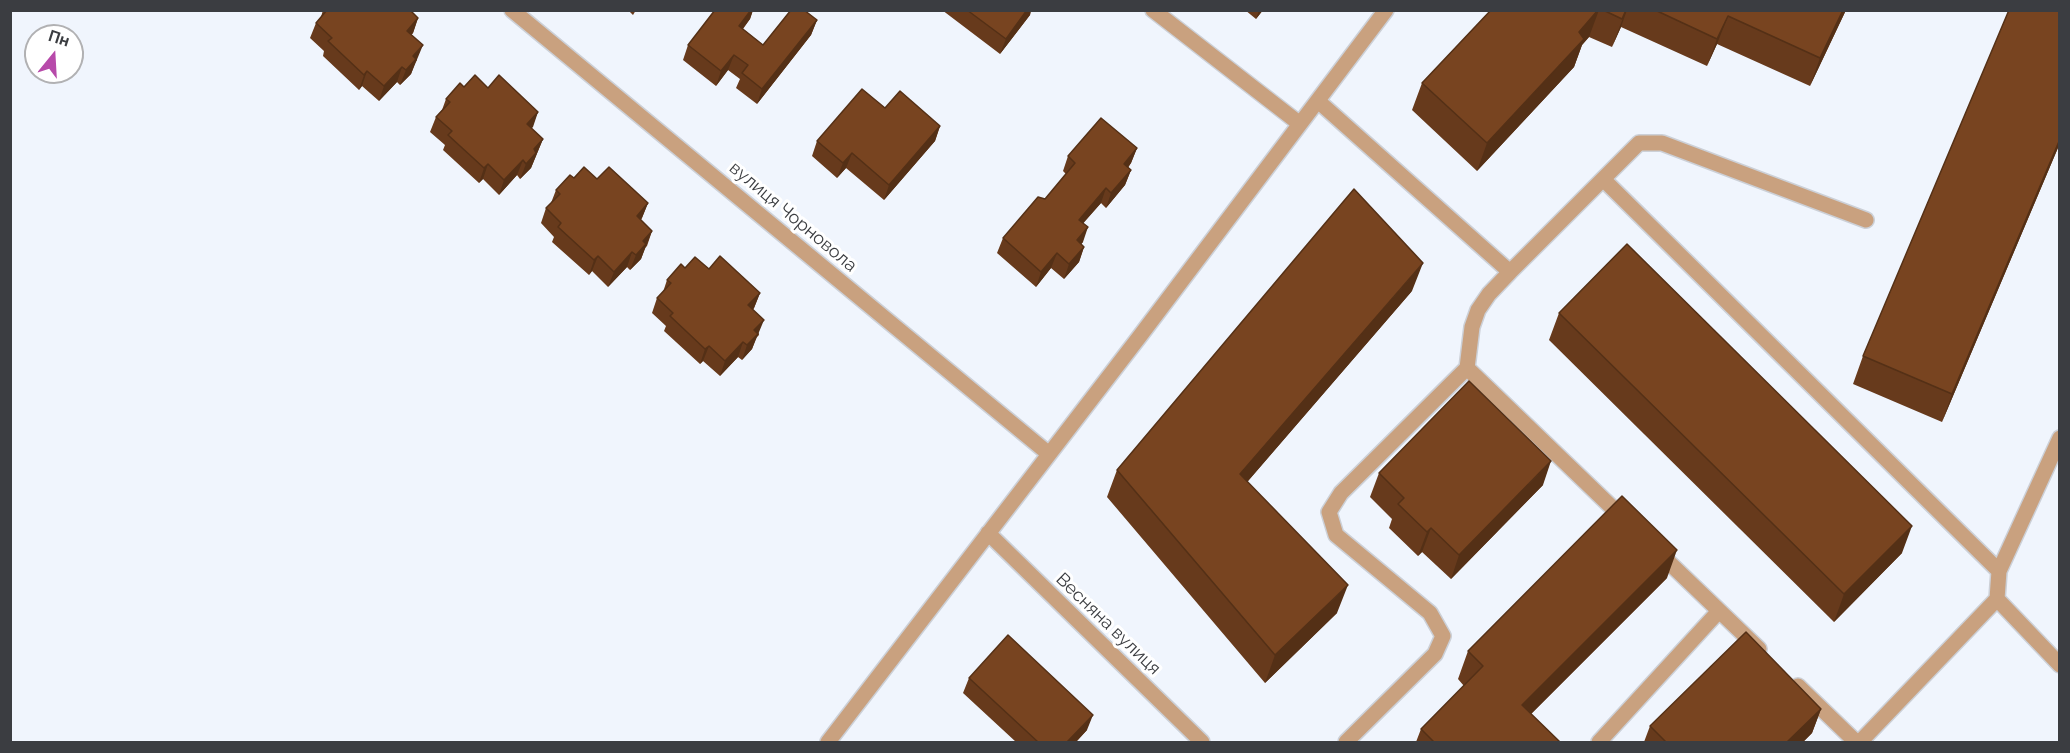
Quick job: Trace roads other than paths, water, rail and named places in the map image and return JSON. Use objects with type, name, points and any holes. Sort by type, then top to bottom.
[{"type":"street","name":"вулиця Чорновола","points":[[512,10],[1049,454]]},
{"type":"street","points":[[1153,10],[1300,124]]},
{"type":"street","points":[[828,742],[1386,10]]},
{"type":"street","points":[[1318,101],[1509,272]]},
{"type":"street","points":[[1346,742],[1435,654],[1443,636],[1430,613],[1336,535],[1329,512],[1341,493],[1467,368],[1472,327],[1478,310],[1509,272],[1639,143],[1662,143],[1866,220]]},
{"type":"street","points":[[1603,179],[1999,571]]},
{"type":"street","points":[[1467,368],[1770,660]]},
{"type":"street","points":[[1787,677],[1858,742],[1997,599],[1999,571],[2060,438]]},
{"type":"street","name":"Весняна вулиця","points":[[988,533],[1202,742]]},
{"type":"street","points":[[1997,599],[2060,665]]},
{"type":"street","points":[[1599,742],[1719,611]]}]
